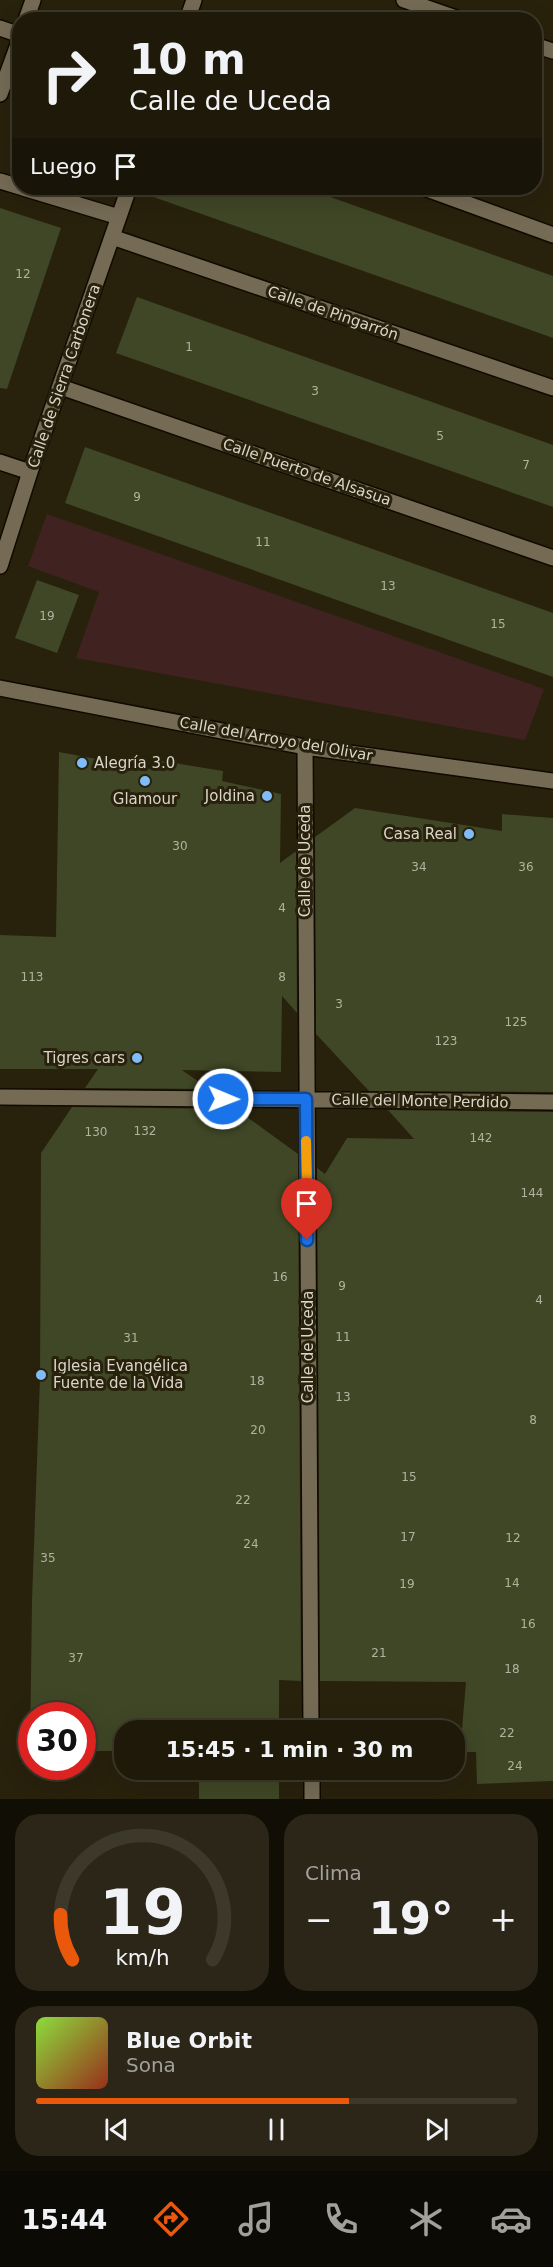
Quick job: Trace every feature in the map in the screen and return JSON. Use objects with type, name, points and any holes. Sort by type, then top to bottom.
[{"type":"street","points":[[404,0],[439,12]]},
{"type":"street","points":[[0,94],[12,60]]},
{"type":"street","points":[[48,195],[119,216]]},
{"type":"street","name":"Calle de Sierra Carbonera","points":[[0,566],[30,472],[126,195]]},
{"type":"street","points":[[443,195],[553,235]]},
{"type":"street","name":"Calle de Pingarrón","points":[[112,237],[553,388]]},
{"type":"street","name":"Calle Puerto de Alsasua","points":[[61,387],[553,558]]},
{"type":"street","points":[[0,462],[30,472]]},
{"type":"street","name":"Calle del Arroyo del Olivar","points":[[0,688],[305,747],[553,781]]},
{"type":"street","name":"Calle de Uceda","points":[[305,747],[311,1720]]},
{"type":"street","name":"Calle del Monte Perdido","points":[[0,1097],[553,1102]]},
{"type":"street","points":[[312,1780],[312,1799]]},
{"type":"shaded area","points":[[47,514],[544,689],[525,740],[76,658],[99,592],[28,566]]},
{"type":"building","points":[[148,195],[325,195],[553,276],[553,338]]},
{"type":"building","points":[[0,208],[61,228],[7,389],[0,388]]},
{"type":"building","points":[[137,297],[553,445],[553,507],[116,353]]},
{"type":"building","points":[[85,447],[553,613],[553,677],[65,503]]},
{"type":"building","points":[[37,580],[79,595],[57,653],[15,638]]},
{"type":"building","points":[[59,752],[161,771],[162,761],[223,771],[222,781],[281,794],[280,863],[296,851],[297,1013],[282,996],[281,1072],[182,1070],[209,1089],[85,1088],[98,1069],[0,1069],[0,935],[56,937]]},
{"type":"building","points":[[355,808],[502,831],[502,814],[553,818],[553,1092],[369,1091],[316,1034],[315,837]]},
{"type":"building","points":[[72,1107],[236,1109],[298,1154],[301,1681],[279,1680],[279,1720],[114,1720],[114,1751],[96,1751],[96,1702],[31,1702],[40,1378],[41,1153]]},
{"type":"building","points":[[388,1110],[553,1112],[553,1781],[477,1784],[476,1752],[465,1752],[465,1720],[463,1720],[466,1682],[320,1681],[317,1168],[325,1174],[347,1138],[414,1139]]},
{"type":"building","points":[[199,1780],[279,1780],[279,1799],[199,1799]]},
{"type":"slow traffic","points":[[306,1141],[307,1186]]},
{"type":"place","name":"Alegría 3.0","points":[[82,763]]},
{"type":"place","name":"Glamour","points":[[145,781]]},
{"type":"place","name":"Joldina","points":[[267,796]]},
{"type":"place","name":"Casa Real","points":[[469,834]]},
{"type":"place","name":"Tigres cars","points":[[137,1058]]},
{"type":"place","name":"Iglesia Evangélica Fuente de la Vida","points":[[41,1375]]},
{"type":"route","points":[[223,1099],[306,1099],[307,1240]]}]
